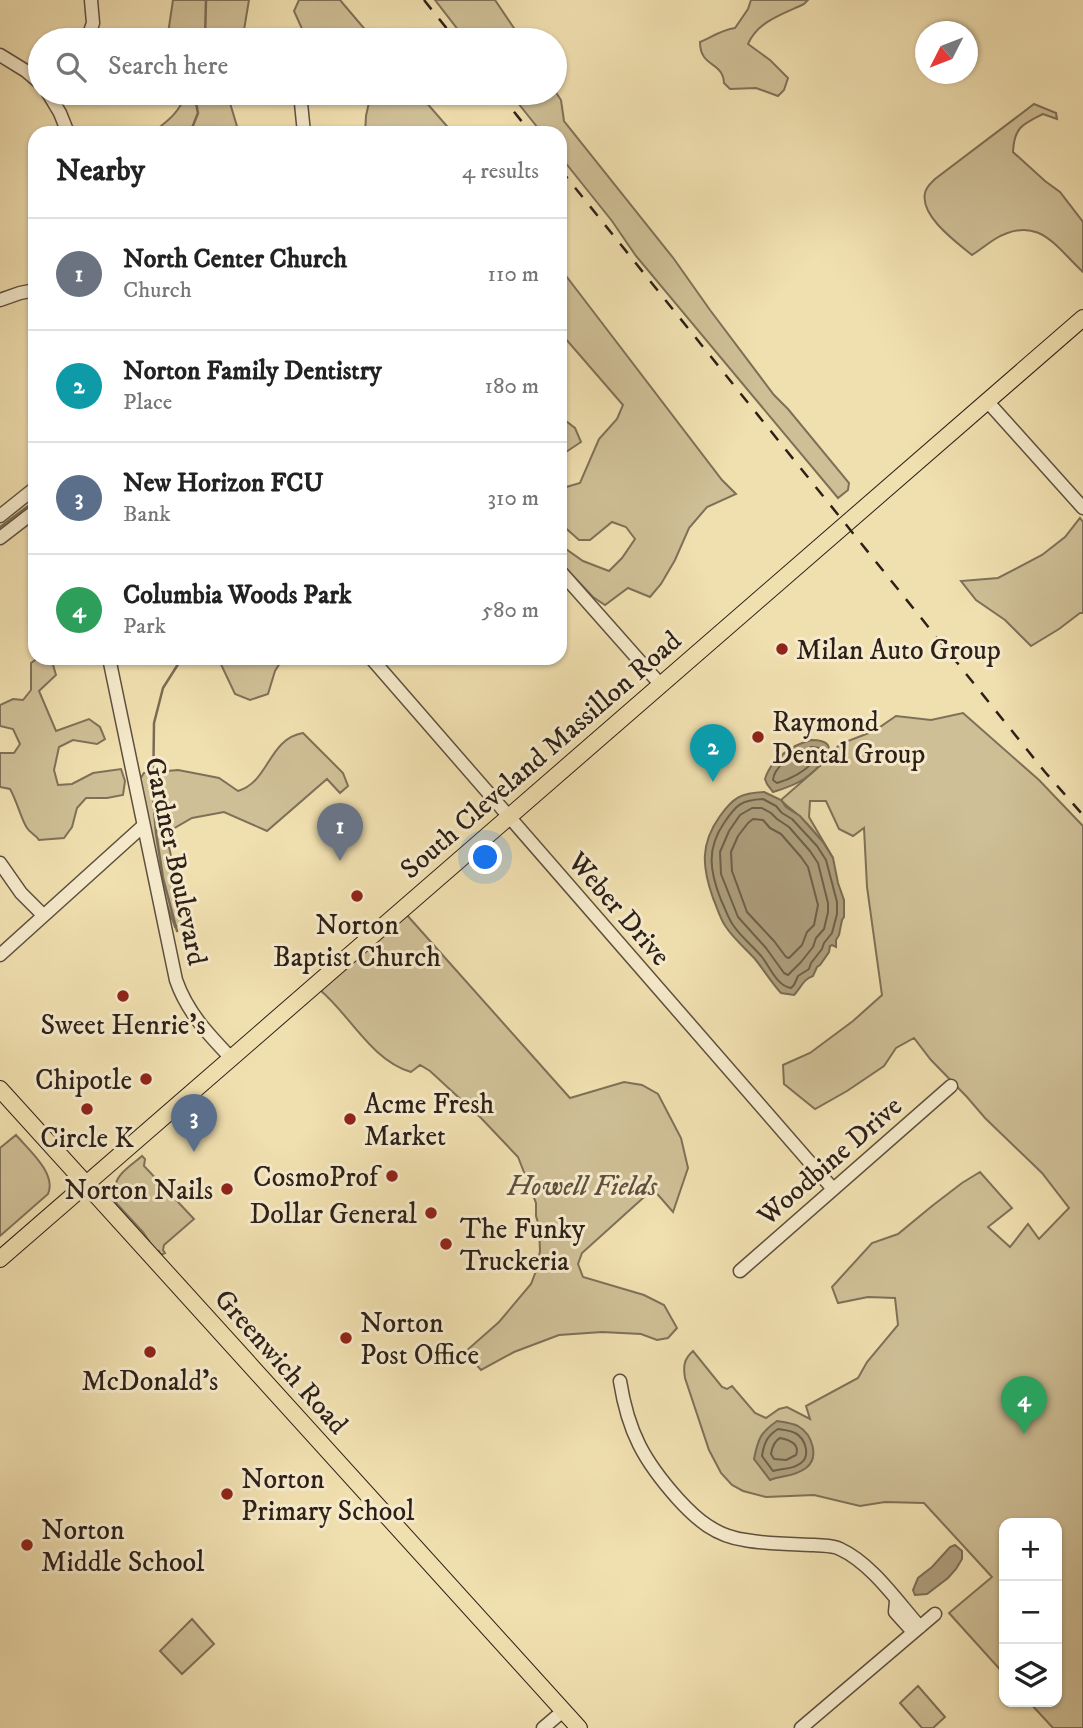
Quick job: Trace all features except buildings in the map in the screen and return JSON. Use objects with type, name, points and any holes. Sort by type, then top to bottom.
[{"type":"main road","name":"South Cleveland Massillon Road","points":[[0,1259],[1083,318]]},
{"type":"main road","name":"Greenwich Road","points":[[0,1088],[579,1728]]},
{"type":"street","points":[[91,0],[92,28]]},
{"type":"street","points":[[0,55],[28,73]]},
{"type":"street","points":[[55,105],[65,126]]},
{"type":"street","points":[[301,105],[303,126]]},
{"type":"street","points":[[0,300],[28,291]]},
{"type":"street","points":[[988,401],[1083,508]]},
{"type":"street","points":[[0,516],[28,494]]},
{"type":"street","points":[[0,538],[28,516]]},
{"type":"street","points":[[567,579],[660,684]]},
{"type":"street","name":"Gardner Boulevard","points":[[110,665],[178,988],[197,1020],[231,1058]]},
{"type":"street","name":"Weber Drive","points":[[377,665],[833,1189]]},
{"type":"street","points":[[0,955],[143,826]]},
{"type":"street","points":[[0,863],[21,893],[43,915]]},
{"type":"street","name":"Woodbine Drive","points":[[740,1271],[951,1086]]},
{"type":"street","points":[[620,1381],[623,1402],[632,1429],[647,1461],[658,1477],[700,1522],[724,1535],[744,1540],[837,1547],[861,1560],[896,1601],[895,1612],[916,1630]]},
{"type":"street","points":[[801,1728],[935,1614]]},
{"type":"street","points":[[543,1728],[563,1711]]},
{"type":"green space","points":[[173,0],[249,0],[244,28],[169,28]]},
{"type":"green space","points":[[299,0],[340,0],[364,28],[302,28],[294,11]]},
{"type":"green space","points":[[435,0],[495,0],[514,28],[457,28]]},
{"type":"green space","points":[[751,0],[808,0],[758,29],[748,44],[788,78],[784,90],[778,96],[756,88],[730,89],[724,83],[720,71],[707,61],[701,50],[700,42],[735,28]]},
{"type":"green space","points":[[1034,104],[1056,113],[1057,119],[1043,114],[1021,127],[1015,137],[1013,152],[1060,192],[1083,222],[1083,272],[1054,243],[1034,231],[1010,232],[972,255],[933,219],[925,202],[926,189],[935,179]]},
{"type":"green space","points":[[180,105],[231,105],[237,126],[161,126]]},
{"type":"green space","points":[[368,105],[428,105],[447,126],[365,126]]},
{"type":"green space","points":[[520,105],[562,105],[564,121],[674,259],[774,395],[849,483],[848,490],[838,498],[636,256],[567,165],[567,126],[536,126]]},
{"type":"green space","points":[[567,277],[722,480],[736,494],[707,507],[689,528],[675,560],[650,597],[628,588],[605,605],[593,597],[567,569],[567,550],[583,561],[609,571],[635,539],[626,527],[612,522],[590,540],[579,540],[567,529],[567,487],[580,483],[599,439],[617,419],[623,405],[567,340]]},
{"type":"green space","points":[[567,422],[575,428],[581,442],[567,451]]},
{"type":"green space","points":[[1080,518],[1083,522],[1083,613],[1031,646],[1005,620],[976,600],[961,581],[998,578],[1042,555],[1065,537]]},
{"type":"green space","points":[[31,665],[53,665],[56,675],[39,691],[56,731],[89,719],[100,727],[105,739],[97,744],[73,740],[59,747],[54,770],[58,785],[72,784],[93,773],[121,769],[125,781],[123,795],[86,798],[77,808],[72,827],[64,838],[39,840],[28,830],[10,789],[0,787],[0,753],[14,753],[20,744],[13,729],[0,726],[0,705],[13,699],[23,700],[31,690]]},
{"type":"green space","points":[[221,665],[279,665],[268,694],[250,700],[235,694]]},
{"type":"green space","points":[[963,713],[1039,780],[1083,826],[1083,1728],[1053,1728],[1034,1707],[1062,1707],[1062,1518],[999,1518],[999,1668],[949,1613],[992,1577],[924,1503],[885,1502],[860,1506],[814,1495],[766,1497],[743,1491],[732,1485],[721,1473],[709,1450],[684,1374],[686,1360],[693,1351],[722,1387],[727,1389],[732,1386],[755,1413],[766,1418],[787,1407],[810,1419],[806,1406],[858,1378],[867,1362],[898,1325],[895,1298],[868,1297],[838,1303],[832,1287],[872,1243],[898,1234],[980,1172],[1012,1208],[988,1227],[1010,1247],[1028,1224],[1039,1239],[1069,1208],[1042,1173],[985,1118],[914,1038],[896,1048],[884,1066],[815,1109],[784,1084],[783,1065],[810,1053],[882,995],[867,887],[864,828],[853,836],[839,829],[826,801],[810,801],[809,817],[833,858],[813,830],[781,800],[822,764],[840,744],[874,731],[896,716],[931,720]]},
{"type":"green space","points":[[303,733],[343,773],[348,786],[340,793],[327,779],[267,831],[224,812],[192,818],[166,833],[185,921],[175,927],[158,874],[138,782],[144,773],[178,770],[219,778],[238,791],[257,779],[283,743]]},
{"type":"green space","name":"Howell Fields","points":[[406,914],[570,1098],[624,1082],[642,1085],[658,1094],[681,1138],[688,1168],[673,1212],[653,1189],[582,1253],[578,1264],[583,1277],[644,1295],[664,1305],[677,1328],[668,1338],[657,1340],[641,1334],[602,1332],[559,1335],[514,1352],[481,1370],[465,1352],[499,1322],[531,1284],[536,1271],[540,1251],[536,1203],[518,1157],[430,1071],[420,1065],[411,1072],[384,1058],[320,990]]},
{"type":"green space","points":[[16,1135],[45,1170],[50,1186],[48,1194],[0,1236],[0,1148]]},
{"type":"green space","points":[[142,1156],[145,1159],[144,1166],[194,1219],[164,1245],[165,1253],[161,1255],[113,1197],[117,1180]]},
{"type":"green space","points":[[192,1619],[214,1644],[182,1674],[160,1651]]},
{"type":"green space","points":[[918,1686],[945,1717],[933,1728],[922,1728],[900,1703]]},
{"type":"water","points":[[811,740],[822,741],[827,745],[827,756],[800,781],[773,792],[765,779],[772,765],[790,749]]},
{"type":"water","points":[[764,792],[781,800],[786,807],[800,816],[823,842],[833,858],[844,900],[844,917],[836,947],[830,946],[813,976],[804,981],[794,995],[781,993],[726,927],[713,898],[705,866],[709,836],[725,810],[743,795]]},
{"type":"water","points":[[777,1421],[798,1426],[807,1434],[813,1458],[802,1471],[770,1480],[754,1459],[761,1437]]},
{"type":"water","points":[[955,1545],[962,1551],[962,1559],[956,1569],[927,1594],[915,1595],[913,1590],[918,1578]]},
{"type":"waterway","points":[[205,28],[206,0]]},
{"type":"waterway","points":[[193,126],[198,113],[196,105]]},
{"type":"waterway","points":[[0,527],[28,506]]},
{"type":"waterway","points":[[177,931],[163,878],[153,796],[154,723],[163,688],[178,665]]},
{"type":"railway","points":[[424,0],[446,28]]},
{"type":"railway","points":[[509,105],[525,126]]},
{"type":"railway","points":[[567,178],[1045,772],[1083,815]]},
{"type":"place","name":"Milan Auto Group","points":[[782,649]]},
{"type":"place","name":"Raymond Dental Group","points":[[758,737]]},
{"type":"place","name":"Norton Family Dentistry","points":[[713,782]]},
{"type":"place","name":"North Center Church","points":[[340,861]]},
{"type":"place","name":"Norton Baptist Church","points":[[357,896]]},
{"type":"place","name":"Sweet Henrie's","points":[[123,996]]},
{"type":"place","name":"Chipotle","points":[[146,1079]]},
{"type":"place","name":"Circle K","points":[[87,1109]]},
{"type":"place","name":"Acme Fresh Market","points":[[350,1119]]},
{"type":"place","name":"New Horizon FCU","points":[[194,1152]]},
{"type":"place","name":"CosmoProf","points":[[392,1176]]},
{"type":"place","name":"Norton Nails","points":[[227,1189]]},
{"type":"place","name":"Dollar General","points":[[431,1213]]},
{"type":"place","name":"The Funky Truckeria","points":[[446,1244]]},
{"type":"place","name":"Norton Post Office","points":[[346,1338]]},
{"type":"place","name":"McDonald's","points":[[150,1352]]},
{"type":"place","name":"Columbia Woods Park","points":[[1024,1434]]},
{"type":"place","name":"Norton Primary School","points":[[227,1494]]},
{"type":"place","name":"Norton Middle School","points":[[27,1545]]}]
